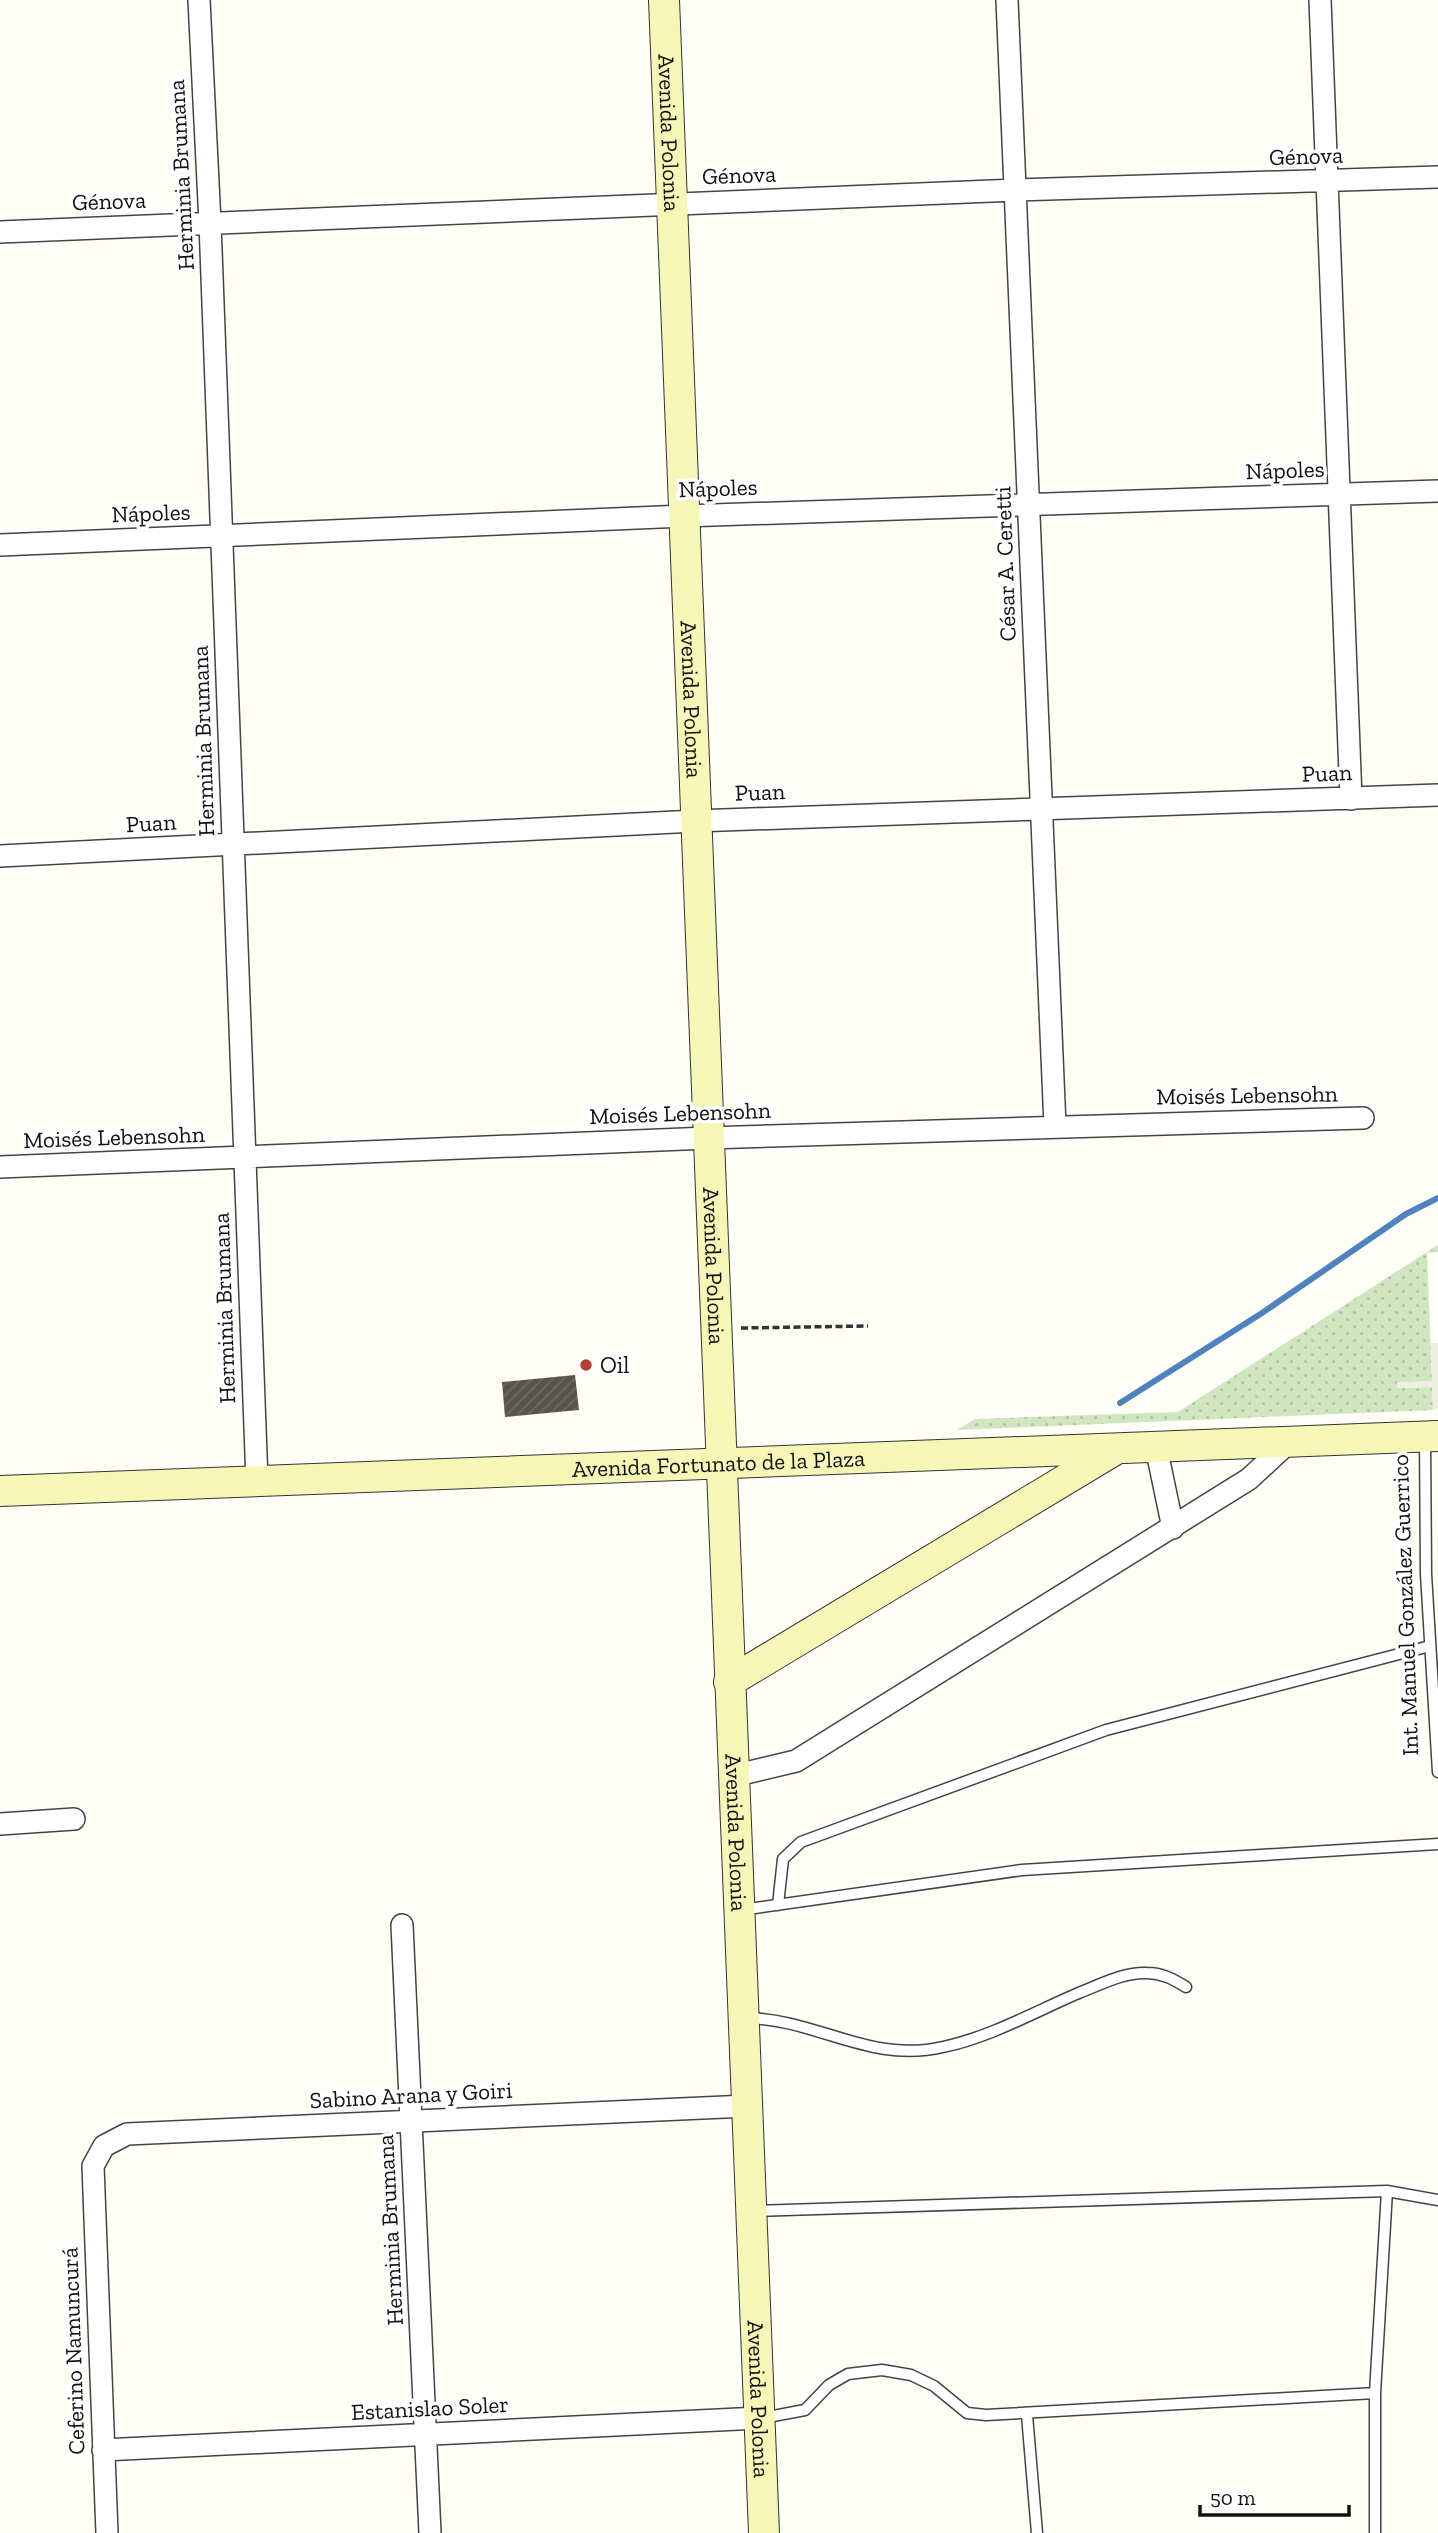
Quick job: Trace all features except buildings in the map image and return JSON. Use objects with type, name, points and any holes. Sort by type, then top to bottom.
[{"type":"main road","name":"Avenida Polonia","points":[[664,0],[764,2533]]},
{"type":"main road","name":"Avenida Fortunato de la Plaza","points":[[0,1492],[1431,1436]]},
{"type":"main road","points":[[729,1682],[1116,1449]]},
{"type":"street","name":"Herminia Brumana","points":[[199,0],[211,223],[257,1481]]},
{"type":"street","name":"César A. Ceretti","points":[[1007,0],[1055,1126]]},
{"type":"street","points":[[1320,0],[1351,799]]},
{"type":"street","name":"Génova","points":[[0,232],[1016,190],[1438,177]]},
{"type":"street","name":"Nápoles","points":[[0,545],[1029,503],[1438,491]]},
{"type":"street","name":"Puan","points":[[0,856],[695,821],[1438,795]]},
{"type":"street","name":"Moisés Lebensohn","points":[[0,1167],[708,1138],[1363,1118]]},
{"type":"street","points":[[733,1776],[796,1761],[1249,1479],[1289,1442]]},
{"type":"street","points":[[1156,1447],[1173,1528]]},
{"type":"street","points":[[0,1824],[74,1819]]},
{"type":"street","name":"Herminia Brumana","points":[[402,1925],[430,2533]]},
{"type":"street","name":"Sabino Arana y Goiri","points":[[93,2166],[104,2146],[127,2134],[747,2106]]},
{"type":"street","name":"Ceferino Namuncurá","points":[[93,2166],[107,2533]]},
{"type":"street","name":"Estanislao Soler","points":[[103,2450],[760,2418]]},
{"type":"lane","name":"Int. Manuel González Guerrico","points":[[1431,1436],[1426,1574],[1438,1772]]},
{"type":"lane","points":[[778,1905],[783,1859],[790,1850],[810,1838],[1106,1730],[1430,1646]]},
{"type":"lane","points":[[738,1911],[1075,1865],[1438,1844]]},
{"type":"lane","points":[[743,2018],[776,2018],[874,2049],[911,2052],[943,2047],[984,2035],[1117,1977],[1146,1972],[1167,1975],[1186,1987]]},
{"type":"lane","points":[[1376,2533],[1375,2393],[1387,2191]]},
{"type":"lane","points":[[751,2211],[1387,2191],[1438,2200]]},
{"type":"lane","points":[[760,2418],[805,2410],[829,2385],[848,2374],[882,2370],[911,2375],[934,2386],[967,2413],[1027,2414],[1375,2393]]},
{"type":"lane","points":[[1027,2414],[1037,2533]]},
{"type":"path","points":[[715,1328],[868,1326]]},
{"type":"green space","points":[[1438,1245],[1438,1252],[1427,1253],[1432,1381],[1397,1383],[1397,1388],[1432,1387],[1433,1410],[957,1430],[975,1419],[1178,1412]]},
{"type":"shaded area","points":[[1431,1343],[1438,1343],[1438,1409],[1433,1410],[1432,1387],[1397,1388],[1397,1382],[1432,1381]]},
{"type":"waterway","points":[[1120,1403],[1262,1313],[1406,1214],[1438,1198]]},
{"type":"place","name":"Oil","points":[[586,1365]]}]
